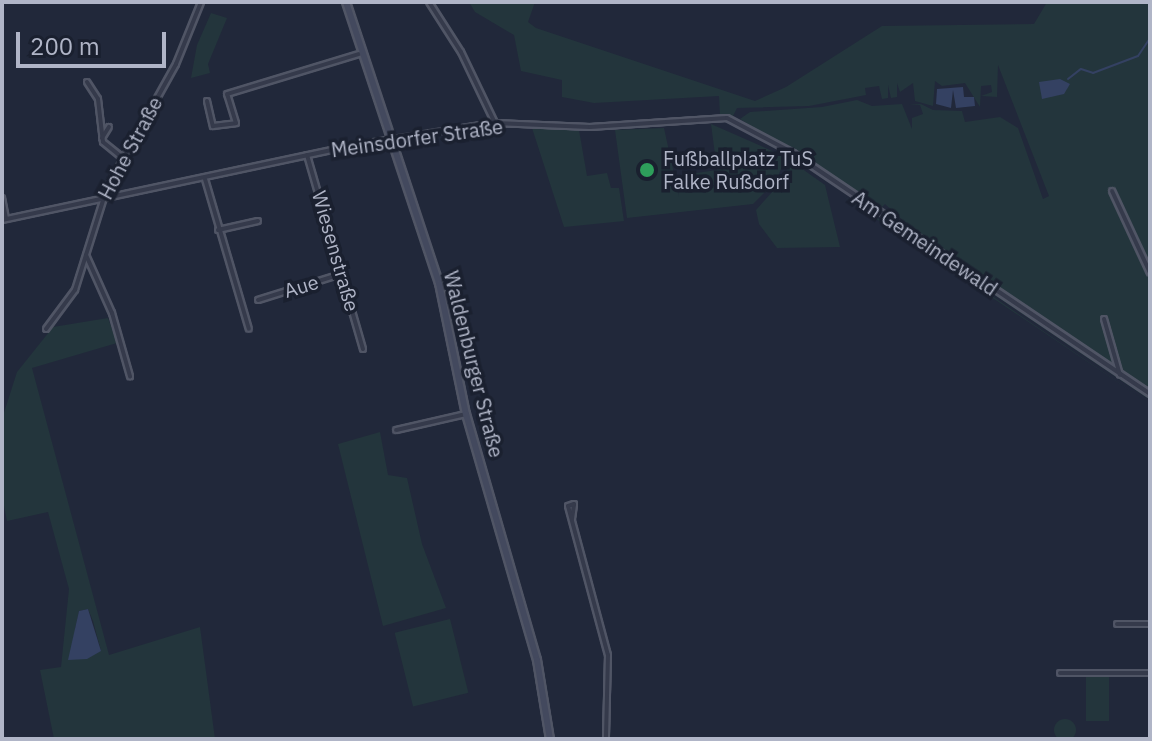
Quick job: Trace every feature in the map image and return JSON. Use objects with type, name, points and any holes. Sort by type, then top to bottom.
[{"type":"main road","name":"Waldenburger Straße","points":[[346,2],[359,54],[439,283],[466,414],[529,625],[550,739]]},
{"type":"street","name":"Hohe Straße","points":[[46,329],[75,290],[102,201],[176,64],[201,2]]},
{"type":"street","points":[[429,2],[461,52],[495,123]]},
{"type":"street","points":[[207,101],[213,126],[236,123],[227,94],[359,54]]},
{"type":"street","points":[[87,82],[98,99],[102,138],[123,158]]},
{"type":"street","name":"Meinsdorfer Straße","points":[[4,219],[205,179],[307,154],[495,123],[590,127],[727,118]]},
{"type":"street","name":"Am Gemeindewald","points":[[727,118],[793,153],[1150,394]]},
{"type":"street","points":[[102,138],[109,127]]},
{"type":"street","name":"Wiesenstraße","points":[[307,154],[344,273],[363,349]]},
{"type":"street","points":[[205,179],[249,329]]},
{"type":"street","points":[[1112,191],[1150,273]]},
{"type":"street","points":[[2,198],[4,219]]},
{"type":"street","points":[[218,230],[258,221]]},
{"type":"street","points":[[85,253],[112,313],[130,376]]},
{"type":"street","name":"Aue","points":[[258,300],[344,273]]},
{"type":"street","points":[[1104,319],[1120,375]]},
{"type":"street","points":[[396,430],[466,414]]},
{"type":"street","points":[[572,519],[608,655],[606,739]]},
{"type":"street","points":[[1117,624],[1150,624]]},
{"type":"street","points":[[1060,673],[1150,673]]},
{"type":"shaded area","points":[[469,2],[535,2],[528,22],[536,28],[755,101],[786,87],[882,26],[1034,24],[1047,2],[1150,2],[1150,265],[1124,213],[1150,272],[1150,392],[922,238],[885,204],[881,208],[740,119],[750,112],[822,107],[857,100],[872,106],[902,104],[912,129],[912,118],[923,114],[920,105],[909,105],[921,104],[933,110],[962,111],[965,122],[1000,117],[1018,128],[1043,199],[1049,196],[998,65],[997,97],[981,96],[992,92],[991,85],[981,86],[980,107],[965,83],[942,86],[935,81],[933,106],[915,101],[913,83],[900,92],[897,83],[897,97],[891,98],[888,85],[888,98],[882,99],[879,86],[865,88],[866,95],[809,106],[737,108],[733,116],[720,115],[719,96],[594,103],[562,97],[562,80],[521,71],[514,35],[475,12]]},
{"type":"shaded area","points":[[211,13],[227,18],[208,64],[210,73],[191,78],[197,45]]},
{"type":"shaded area","points":[[711,124],[786,157],[776,181],[753,204],[627,218],[615,130],[664,128],[679,197],[676,176],[717,170]]},
{"type":"shaded area","points":[[532,128],[579,130],[587,176],[607,173],[611,188],[619,188],[624,221],[564,227]]},
{"type":"shaded area","points":[[791,161],[825,185],[840,247],[777,248],[759,224],[756,210],[782,181]]},
{"type":"shaded area","points":[[845,194],[1150,396],[1150,400],[966,276]]},
{"type":"shaded area","points":[[843,196],[875,216],[1150,404],[898,234]]},
{"type":"shaded area","points":[[108,318],[117,343],[32,368],[109,655],[200,627],[215,739],[54,739],[40,670],[61,667],[69,589],[48,512],[7,521],[2,496],[2,419],[17,372],[53,327]],"holes":[[[88,609],[101,651],[75,629],[79,611]]]},
{"type":"shaded area","points":[[380,432],[388,475],[407,478],[422,544],[446,608],[383,626],[338,444]]},
{"type":"shaded area","points":[[450,619],[468,693],[413,707],[395,633]]},
{"type":"shaded area","points":[[1086,677],[1109,677],[1109,721],[1086,721]]},
{"type":"shaded area","points":[[1065,719],[1073,722],[1076,730],[1073,738],[1065,741],[1057,738],[1054,730],[1057,722]]},
{"type":"water","points":[[1060,79],[1070,84],[1064,94],[1042,99],[1039,82]]},
{"type":"water","points":[[963,87],[964,97],[974,97],[975,106],[956,108],[953,90],[951,108],[936,104],[937,89]]},
{"type":"water","points":[[88,609],[101,651],[87,659],[68,660],[79,611]]},
{"type":"waterway","points":[[1068,79],[1081,69],[1093,73],[1138,56],[1150,38]]},
{"type":"place","name":"Fußballplatz TuS Falke Rußdorf","points":[[647,170]]}]
